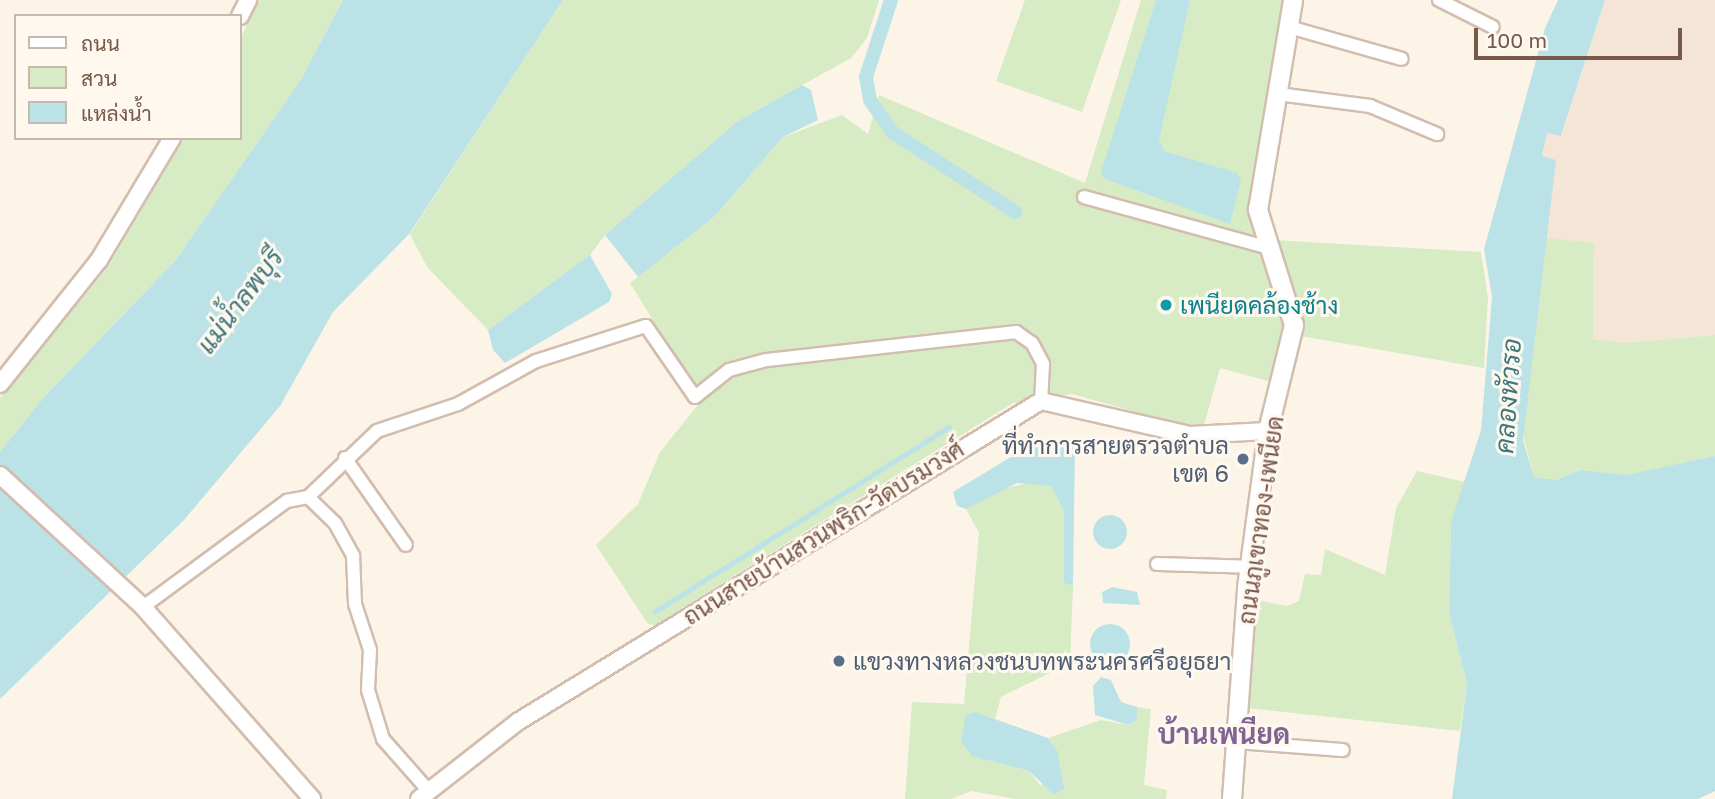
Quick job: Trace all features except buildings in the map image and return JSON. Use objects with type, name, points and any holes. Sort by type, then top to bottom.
[{"type":"main road","name":"ถนนภูเขาทอง-เพนียด","points":[[1233,799],[1250,566],[1268,431],[1294,325],[1287,287],[1266,247],[1258,210],[1259,174],[1278,94],[1293,0]]},
{"type":"street","points":[[1438,0],[1493,27]]},
{"type":"street","points":[[1289,27],[1402,59]]},
{"type":"street","points":[[1278,94],[1370,106],[1437,134]]},
{"type":"street","points":[[0,384],[100,260],[171,140]]},
{"type":"street","points":[[1084,197],[1266,247]]},
{"type":"street","points":[[138,603],[287,501],[308,497],[345,458],[377,431],[458,404],[536,361],[646,326],[695,397],[729,370],[766,360],[1016,332],[1032,343],[1043,364],[1041,401],[1190,435],[1268,431]]},
{"type":"street","name":"ถนนสายบ้านสวนพริก-วัดบรมวงศ์","points":[[424,795],[519,721],[1041,401]]},
{"type":"street","points":[[345,458],[406,545]]},
{"type":"street","points":[[0,475],[138,603],[312,799]]},
{"type":"street","points":[[308,497],[335,523],[353,556],[355,604],[370,650],[368,690],[383,739],[424,795]]},
{"type":"street","points":[[1157,564],[1250,566]]},
{"type":"street","points":[[1236,743],[1343,750]]},
{"type":"shaded area","points":[[1605,0],[1715,0],[1715,335],[1622,343],[1593,339],[1594,244],[1545,238],[1556,160],[1542,157],[1547,133],[1562,135]]},
{"type":"green space","points":[[260,0],[343,0],[300,81],[175,261],[44,397],[0,452],[0,398],[108,267],[183,140],[242,140],[242,35]]},
{"type":"green space","points":[[563,0],[879,0],[867,38],[851,58],[738,121],[605,235],[590,255],[488,330],[427,267],[410,234]]},
{"type":"green space","points":[[1025,0],[1121,0],[1082,112],[996,81]]},
{"type":"green space","points":[[1141,0],[1285,0],[1251,196],[1255,233],[1289,324],[1275,383],[1220,368],[1204,425],[1175,423],[1072,394],[1013,403],[655,625],[648,624],[596,545],[638,504],[660,452],[702,400],[630,283],[714,217],[783,137],[842,115],[868,134],[879,95],[1085,183]]},
{"type":"green space","points":[[1545,238],[1594,243],[1593,339],[1623,343],[1715,335],[1715,456],[1627,476],[1581,470],[1556,480],[1534,477],[1520,424]]},
{"type":"green space","points":[[1273,240],[1481,252],[1488,298],[1484,368],[1301,336],[1301,310]]},
{"type":"green space","points":[[1417,471],[1465,482],[1451,522],[1449,611],[1467,684],[1460,731],[1247,708],[1258,600],[1286,606],[1299,601],[1305,574],[1321,575],[1325,549],[1385,575],[1396,508]]},
{"type":"green space","points":[[1033,482],[1051,486],[1064,511],[1064,583],[1073,586],[1070,663],[1001,697],[995,719],[975,712],[972,756],[1029,771],[1041,786],[1057,750],[1048,738],[1101,720],[1128,725],[1137,720],[1137,707],[1151,709],[1144,785],[1167,790],[1166,799],[1016,799],[971,791],[951,799],[905,799],[912,702],[964,704],[979,533],[966,509],[993,491]]},
{"type":"water","name":"แม่น้ำลพบุรี","points":[[343,0],[563,0],[410,233],[333,312],[280,406],[184,520],[0,699],[0,452],[44,397],[175,261],[300,81]]},
{"type":"water","points":[[1156,0],[1190,0],[1159,140],[1164,151],[1237,173],[1241,180],[1230,224],[1105,179],[1101,172]]},
{"type":"water","name":"คลองหัวรอ","points":[[1558,0],[1605,0],[1561,136],[1547,133],[1542,156],[1556,160],[1523,440],[1534,477],[1556,480],[1581,470],[1627,475],[1715,456],[1715,791],[1698,799],[1452,799],[1467,684],[1449,612],[1451,522],[1481,430],[1492,297],[1484,249],[1545,28]]},
{"type":"water","points":[[802,85],[811,90],[818,120],[783,137],[714,217],[638,277],[605,235],[738,121]]},
{"type":"water","points":[[590,255],[612,294],[609,302],[505,363],[493,350],[488,330]]},
{"type":"water","points":[[1041,439],[1075,444],[1073,586],[1064,583],[1064,511],[1051,486],[1017,483],[966,509],[957,506],[953,492]]},
{"type":"water","points":[[1110,515],[1122,520],[1127,532],[1122,544],[1110,549],[1098,544],[1093,532],[1098,520]]},
{"type":"water","points":[[1112,587],[1137,592],[1140,605],[1103,603],[1102,592]]},
{"type":"water","points":[[1110,624],[1118,625],[1124,630],[1129,636],[1129,652],[1124,658],[1118,663],[1110,664],[1102,663],[1096,658],[1091,652],[1090,644],[1091,636],[1096,630],[1102,625]]},
{"type":"water","points":[[1101,677],[1111,680],[1121,702],[1137,707],[1137,720],[1128,725],[1095,715],[1093,686]]},
{"type":"water","points":[[975,712],[1048,738],[1057,750],[1064,789],[1053,794],[1029,771],[972,756],[961,742],[966,715]]},
{"type":"waterway","points":[[891,0],[866,77],[870,100],[892,132],[1015,212]]},
{"type":"waterway","points":[[654,612],[949,427]]},
{"type":"place","name":"เพนียดคล้องช้าง","points":[[1166,305]]},
{"type":"place","name":"ที่ทำการสายตรวจตำบล เขต 6","points":[[1243,459]]},
{"type":"place","name":"แขวงทางหลวงชนบทพระนครศรีอยุธยา","points":[[839,661]]},
{"type":"district","name":"บ้านเพนียด","points":[[1224,734]]}]
